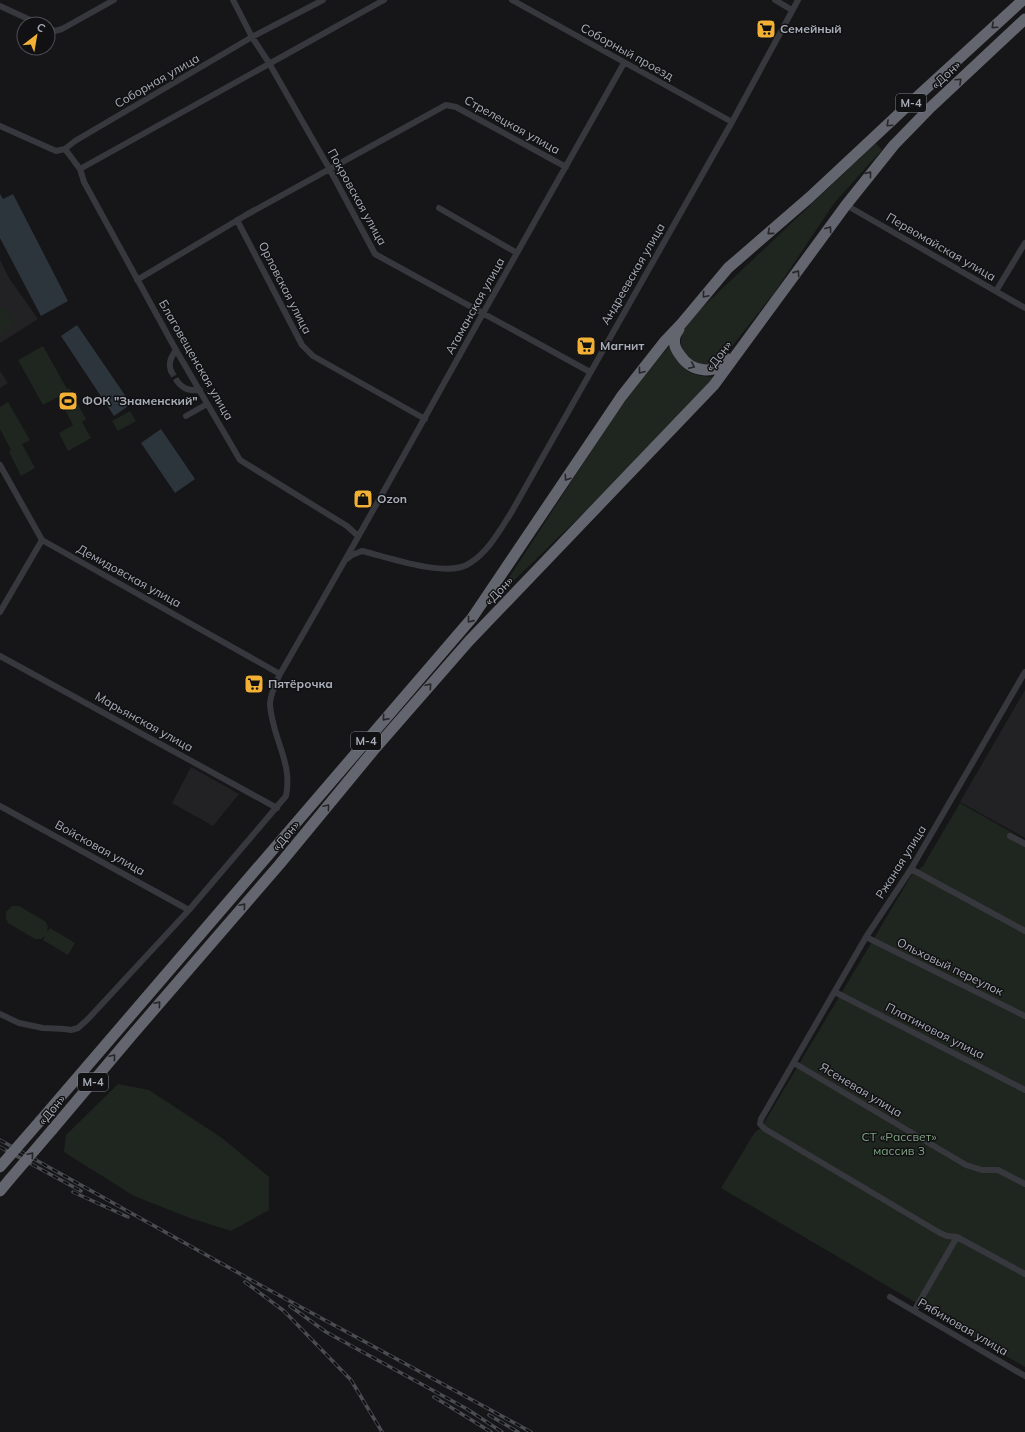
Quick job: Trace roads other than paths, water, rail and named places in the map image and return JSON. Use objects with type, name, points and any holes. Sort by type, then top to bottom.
[{"type":"highway","name":"«Дон»","points":[[0,1167],[472,618],[621,397],[665,341],[728,268],[810,197],[1023,0]]},
{"type":"highway","name":"«Дон»","points":[[0,1191],[279,865],[372,752],[469,640],[714,385],[866,178],[894,145],[931,107],[1025,19]]},
{"type":"highway","name":"М-4","points":[[682,323],[674,338],[675,348],[684,362],[692,368],[705,371],[716,369],[725,363],[782,293]]},
{"type":"street","points":[[56,31],[62,29],[114,0]]},
{"type":"street","name":"Покровская улица","points":[[232,0],[252,37],[270,63],[375,254],[590,372]]},
{"type":"street","name":"Соборная улица","points":[[65,149],[75,141],[252,37],[323,0]]},
{"type":"street","points":[[80,169],[384,0]]},
{"type":"street","name":"Соборный проезд","points":[[512,0],[732,122]]},
{"type":"street","points":[[775,0],[792,10]]},
{"type":"street","name":"Андреевская улица","points":[[346,560],[352,555],[362,552],[442,569],[458,569],[470,564],[491,543],[511,513],[732,122],[798,0]]},
{"type":"street","points":[[0,6],[22,16]]},
{"type":"street","name":"Атаманская улица","points":[[0,1014],[20,1023],[43,1028],[70,1030],[78,1028],[88,1020],[189,910],[286,796],[288,782],[287,770],[272,721],[270,704],[273,689],[280,674],[346,560],[358,536],[624,63]]},
{"type":"street","name":"Стрелецкая улица","points":[[137,280],[237,220],[329,168],[446,105],[456,107],[566,167]]},
{"type":"street","points":[[0,126],[56,151],[65,149]]},
{"type":"street","name":"Благовещенская улица","points":[[65,149],[80,169],[84,182],[137,280],[240,460],[347,526],[358,536]]},
{"type":"street","name":"Первомайская улица","points":[[846,205],[1025,308]]},
{"type":"street","points":[[440,208],[517,253]]},
{"type":"street","name":"Орловская улица","points":[[237,220],[302,345],[313,356],[425,419]]},
{"type":"street","points":[[996,291],[1025,243]]},
{"type":"street","points":[[171,371],[169,365],[171,357],[176,350]]},
{"type":"street","points":[[177,380],[182,388],[192,391],[200,390]]},
{"type":"street","points":[[186,416],[207,404]]},
{"type":"street","points":[[0,465],[42,540],[0,612]]},
{"type":"street","name":"Демидовская улица","points":[[42,540],[280,674]]},
{"type":"street","name":"Марьянская улица","points":[[0,656],[277,808]]},
{"type":"street","name":"Ржаная улица","points":[[957,1237],[947,1236],[940,1233],[765,1129],[760,1124],[761,1119],[866,937],[911,869],[1025,672]]},
{"type":"street","name":"Войсковая улица","points":[[0,806],[189,910]]},
{"type":"street","points":[[1010,836],[1025,844]]},
{"type":"street","points":[[911,869],[1025,931]]},
{"type":"street","name":"Ольховый переулок","points":[[866,937],[1025,1016]]},
{"type":"street","name":"Платиновая улица","points":[[835,992],[1025,1090]]},
{"type":"street","name":"Ясеневая улица","points":[[794,1063],[966,1165],[982,1170],[998,1170],[1025,1184]]},
{"type":"street","points":[[914,1311],[957,1237],[1025,1274]]},
{"type":"street","name":"Рябиновая улица","points":[[890,1297],[1025,1376]]},
{"type":"tunnel","points":[[171,371],[177,381]]},
{"type":"railway","points":[[0,1140],[262,1286],[531,1432]]},
{"type":"railway","points":[[0,1147],[81,1191]]},
{"type":"railway","points":[[73,1192],[128,1217]]},
{"type":"railway","points":[[245,1282],[284,1311],[351,1380],[382,1432]]},
{"type":"railway","points":[[290,1306],[326,1332],[467,1409],[502,1432]]},
{"type":"railway","points":[[434,1397],[491,1432]]},
{"type":"railway","points":[[489,1415],[518,1432]]},
{"type":"place","name":"Семейный","points":[[766,29]]},
{"type":"place","name":"Магнит","points":[[586,346]]},
{"type":"place","name":"ФОК \"Знаменский\"","points":[[68,401]]},
{"type":"place","name":"Ozon","points":[[363,499]]},
{"type":"place","name":"Пятёрочка","points":[[254,684]]},
{"type":"park label","name":"СТ «Рассвет» массив 3","points":[[899,1144]]}]
